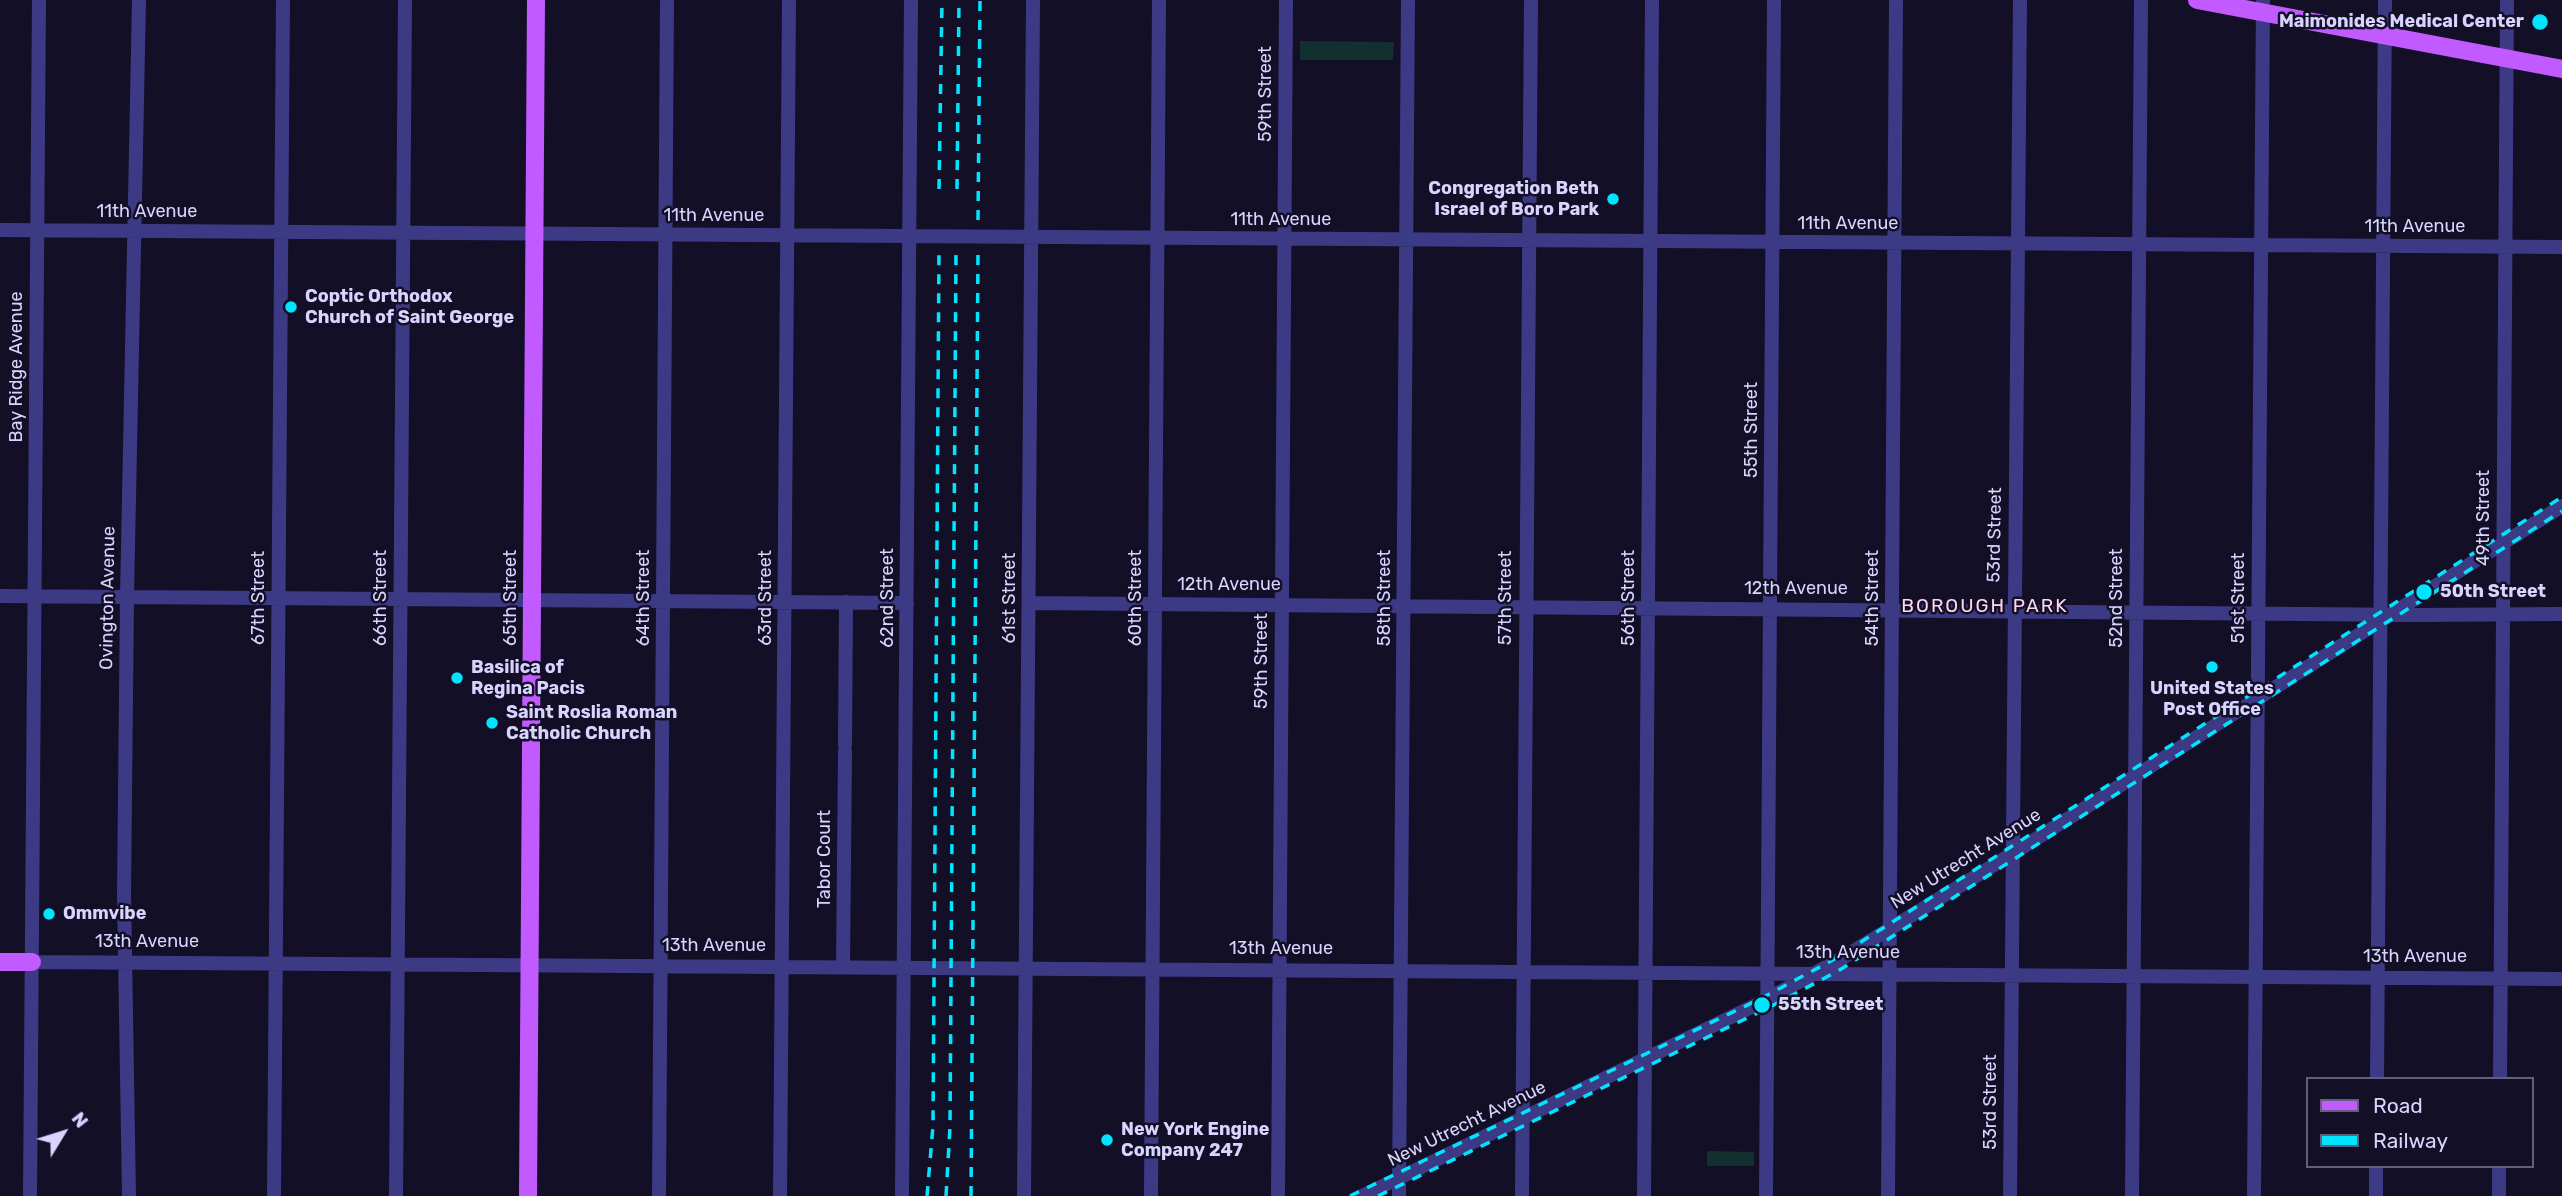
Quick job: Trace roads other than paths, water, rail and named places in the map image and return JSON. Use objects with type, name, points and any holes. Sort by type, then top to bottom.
[{"type":"main road","name":"65th Street","points":[[528,1196],[536,0]]},
{"type":"main road","points":[[2197,0],[2263,6],[2384,36],[2562,69]]},
{"type":"main road","name":"13th Avenue","points":[[0,962],[32,962]]},
{"type":"street","name":"Bay Ridge Avenue","points":[[30,1196],[39,0]]},
{"type":"street","name":"Ovington Avenue","points":[[129,1196],[124,963],[127,597],[139,0]]},
{"type":"street","name":"67th Street","points":[[274,1196],[283,0]]},
{"type":"street","name":"66th Street","points":[[396,1196],[405,0]]},
{"type":"street","name":"64th Street","points":[[659,1196],[667,0]]},
{"type":"street","name":"63rd Street","points":[[780,1196],[789,0]]},
{"type":"street","name":"62nd Street","points":[[902,1196],[911,0]]},
{"type":"street","name":"61st Street","points":[[1024,1196],[1033,0]]},
{"type":"street","name":"60th Street","points":[[1151,1196],[1159,0]]},
{"type":"street","name":"59th Street","points":[[1278,1196],[1286,0]]},
{"type":"street","name":"58th Street","points":[[1399,1196],[1408,0]]},
{"type":"street","name":"57th Street","points":[[1522,1196],[1531,0]]},
{"type":"street","name":"56th Street","points":[[1644,1196],[1652,0]]},
{"type":"street","name":"55th Street","points":[[1766,1196],[1774,0]]},
{"type":"street","name":"54th Street","points":[[1888,1196],[1896,0]]},
{"type":"street","name":"53rd Street","points":[[2010,1196],[2020,0]]},
{"type":"street","name":"52nd Street","points":[[2132,1196],[2141,0]]},
{"type":"street","points":[[2377,1077],[2385,617],[2385,0]]},
{"type":"street","name":"49th Street","points":[[2500,1077],[2507,0]]},
{"type":"street","name":"51st Street","points":[[2254,1196],[2263,6]]},
{"type":"street","name":"11th Avenue","points":[[0,230],[2562,247]]},
{"type":"street","name":"New Utrecht Avenue","points":[[1362,1196],[1767,999],[1814,973],[2012,854],[2562,506]]},
{"type":"street","points":[[0,596],[907,603]]},
{"type":"street","name":"Tabor Court","points":[[843,967],[846,602]]},
{"type":"street","name":"12th Avenue","points":[[1030,603],[2258,612],[2385,617],[2562,614]]},
{"type":"street","name":"13th Avenue","points":[[32,962],[2562,979]]},
{"type":"street","points":[[2376,1168],[2376,1196]]},
{"type":"street","points":[[2499,1168],[2499,1196]]},
{"type":"railway","points":[[939,189],[942,0]]},
{"type":"railway","points":[[957,189],[959,0]]},
{"type":"railway","points":[[978,220],[980,0]]},
{"type":"railway","points":[[927,1196],[933,1126],[939,250]]},
{"type":"railway","points":[[946,1196],[950,1127],[956,250]]},
{"type":"railway","points":[[971,1196],[978,252]]},
{"type":"railway","points":[[1350,1196],[1760,999],[1831,961],[2562,497]]},
{"type":"railway","points":[[1378,1196],[1766,1009],[1838,971],[2562,511]]},
{"type":"place","name":"Maimonides Medical Center","points":[[2540,22]]},
{"type":"place","name":"Congregation Beth Israel of Boro Park","points":[[1613,199]]},
{"type":"place","name":"Coptic Orthodox Church of Saint George","points":[[291,307]]},
{"type":"place","name":"50th Street","points":[[2424,592]]},
{"type":"place","name":"United States Post Office","points":[[2212,667]]},
{"type":"place","name":"Basilica of Regina Pacis","points":[[457,678]]},
{"type":"place","name":"Saint Roslia Roman Catholic Church","points":[[492,723]]},
{"type":"place","name":"Ommvibe","points":[[49,914]]},
{"type":"place","name":"55th Street","points":[[1762,1005]]},
{"type":"place","name":"New York Engine Company 247","points":[[1107,1140]]},
{"type":"district","name":"BOROUGH PARK","points":[[1985,607]]}]
